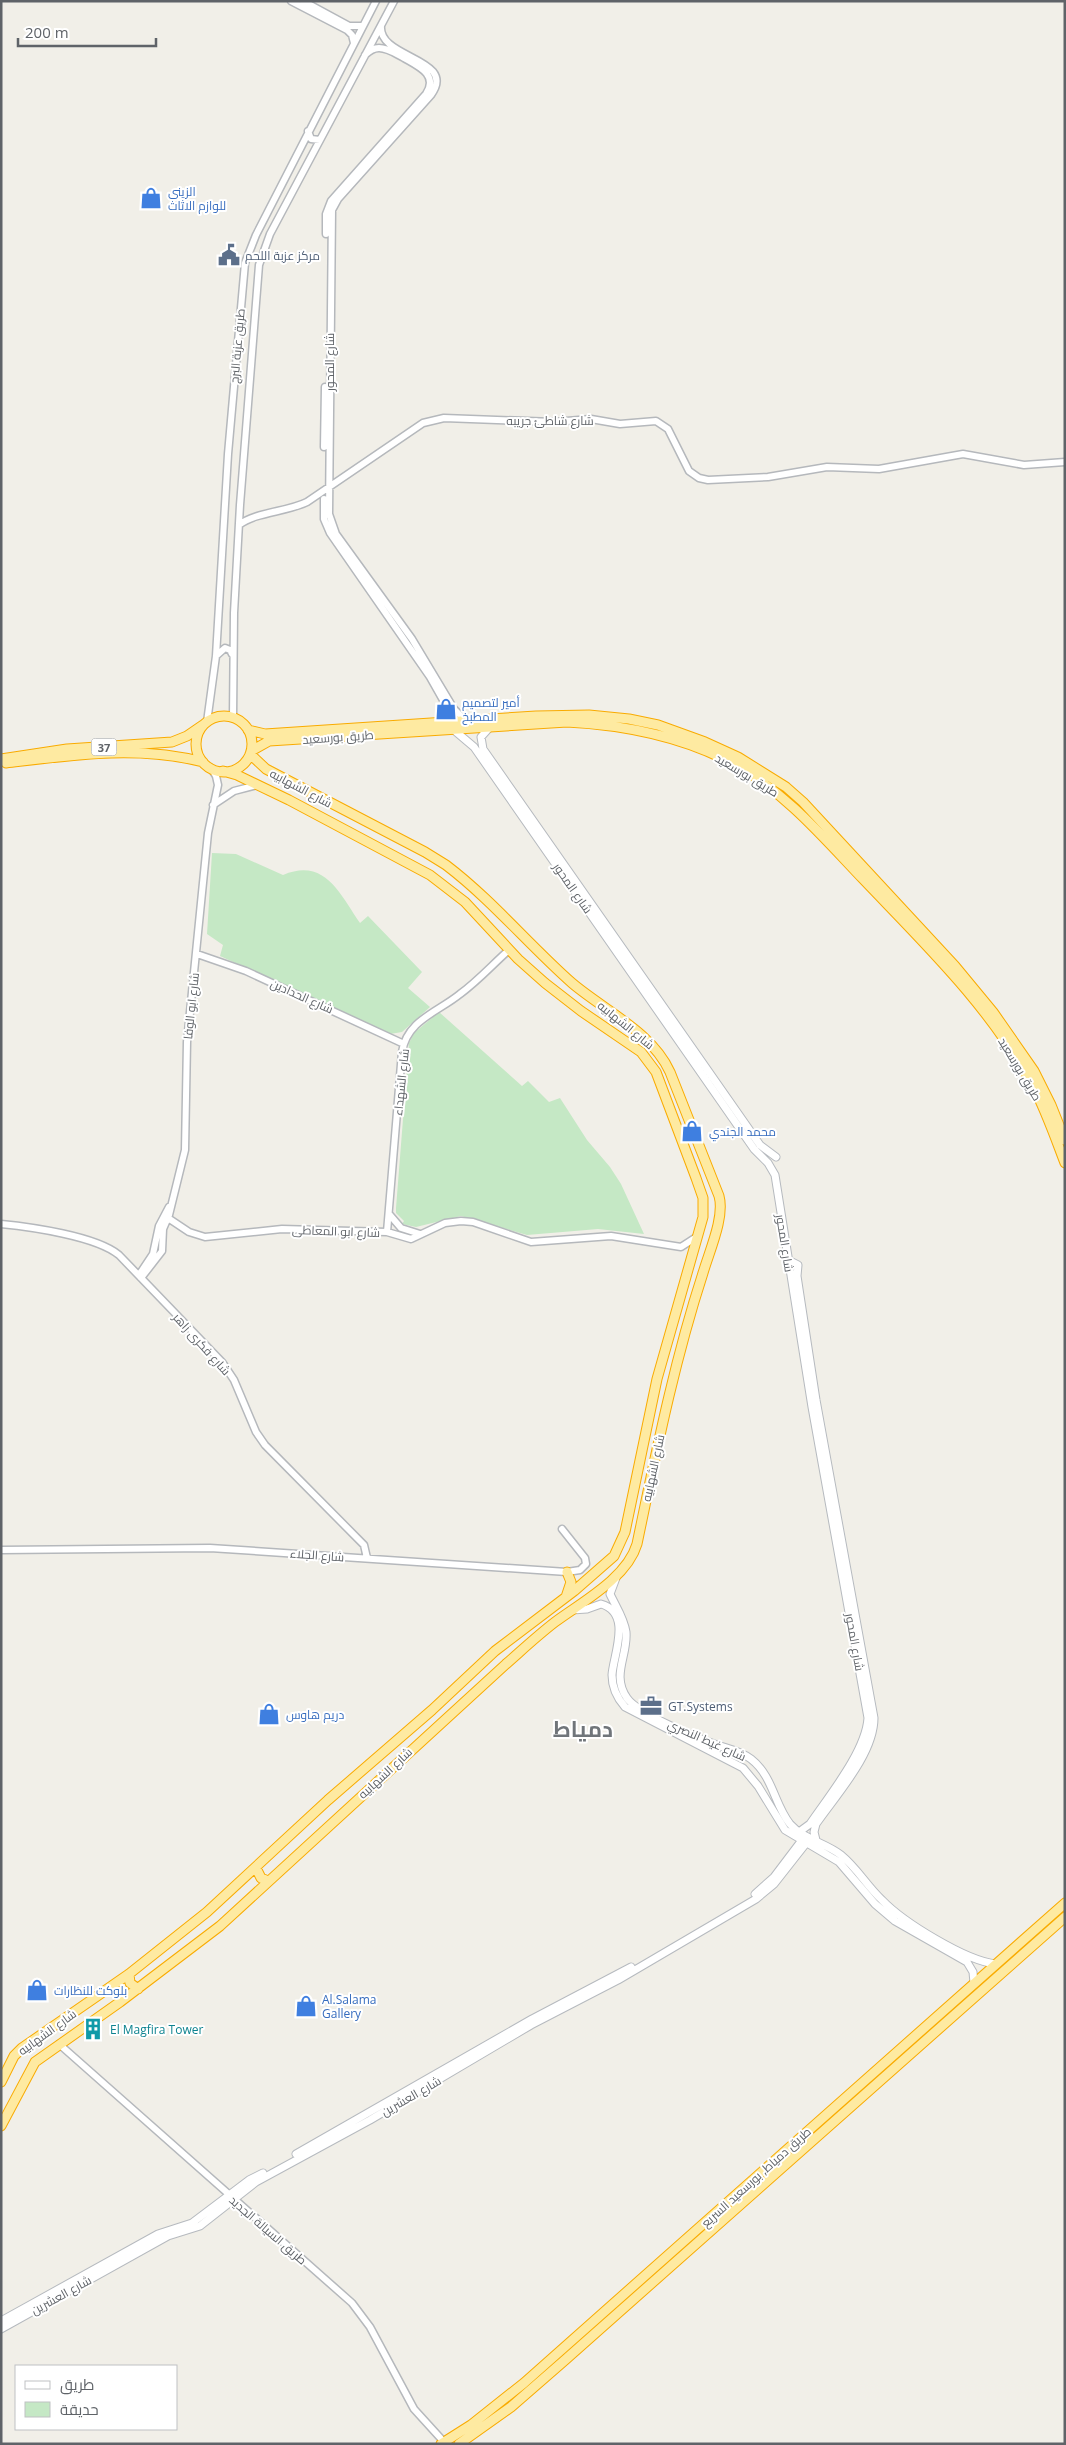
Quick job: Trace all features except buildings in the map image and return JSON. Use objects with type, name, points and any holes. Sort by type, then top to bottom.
[{"type":"highway","name":"طريق بورسعيد","points":[[248,730],[265,734],[364,731],[557,715],[606,720],[658,734],[706,750],[786,793],[918,925],[993,1012],[1038,1079],[1065,1140]]},
{"type":"highway","points":[[222,716],[233,718],[248,730],[252,742],[250,752],[239,767],[223,771],[211,768],[203,762],[196,744],[205,724],[222,716]]},
{"type":"highway","name":"طريق بورسعيد","points":[[382,730],[454,730],[552,722],[606,720]]},
{"type":"highway","name":"37","points":[[1,764],[67,749],[172,742],[187,736],[205,724]]},
{"type":"highway","name":"طريق بورسعيد","points":[[250,752],[269,741],[364,731]]},
{"type":"highway","points":[[172,742],[178,743],[181,748],[180,753],[176,757]]},
{"type":"highway","name":"شارع الشهابيه","points":[[2,2124],[32,2066],[138,1989],[220,1926],[529,1643],[596,1593],[620,1570],[633,1554],[675,1367],[712,1243],[720,1208],[719,1196],[670,1072],[659,1053],[647,1040],[572,983],[493,907],[439,860],[266,769],[250,752]]},
{"type":"highway","name":"37","points":[[1,758],[12,760],[116,753],[156,754],[203,762]]},
{"type":"highway","points":[[1,754],[12,760],[1,770]]},
{"type":"highway","name":"شارع الشهابيه","points":[[1,2082],[18,2051],[129,1974],[207,1912],[518,1632],[566,1598],[614,1556],[622,1543],[657,1379],[698,1236],[704,1207],[696,1178],[658,1078],[649,1061],[638,1049],[580,1011],[541,980],[509,950],[482,919],[460,898],[430,875],[259,785],[223,771]]},
{"type":"highway","name":"طريق بورسعيد","points":[[796,802],[920,939],[986,1016],[1033,1087],[1065,1164]]},
{"type":"highway","points":[[342,829],[355,827],[358,821],[355,816]]},
{"type":"highway","points":[[370,843],[370,834],[378,828]]},
{"type":"highway","points":[[482,919],[484,910],[493,907]]},
{"type":"highway","points":[[541,980],[550,975],[549,961]]},
{"type":"highway","points":[[696,1178],[710,1173]]},
{"type":"highway","points":[[661,1364],[675,1367]]},
{"type":"highway","points":[[657,1379],[665,1378],[672,1382]]},
{"type":"highway","points":[[626,1526],[634,1522],[641,1523]]},
{"type":"highway","points":[[566,1598],[571,1582],[567,1572]]},
{"type":"highway","points":[[534,1620],[535,1629],[544,1631]]},
{"type":"highway","points":[[518,1632],[527,1632],[530,1637],[529,1643]]},
{"type":"highway","points":[[366,1768],[375,1771],[378,1780]]},
{"type":"highway","points":[[256,1868],[258,1875],[268,1882]]},
{"type":"highway","name":"طريق دمياط, بورسعيد السريع","points":[[522,2391],[1065,1903]]},
{"type":"highway","points":[[1054,1912],[1063,1918]]},
{"type":"highway","name":"طريق دمياط, بورسعيد السريع","points":[[459,2444],[1063,1918]]},
{"type":"highway","points":[[1039,1926],[1046,1933]]},
{"type":"highway","points":[[129,1974],[130,1983],[138,1989]]},
{"type":"highway","points":[[84,2005],[93,2010],[95,2019]]},
{"type":"highway","name":"طريق دمياط, بورسعيد السريع","points":[[442,2443],[507,2403]]},
{"type":"main road","name":"شارع المحور","points":[[490,727],[482,735],[482,747],[536,830],[731,1110],[754,1149],[773,1171],[829,1485],[866,1706],[867,1723],[865,1735],[858,1751],[810,1824],[799,1832]]},
{"type":"main road","name":"شارع المحور","points":[[454,730],[472,745],[536,830]]},
{"type":"main road","name":"شارع المحور","points":[[731,1110],[760,1145],[776,1157]]},
{"type":"main road","name":"شارع المحور","points":[[788,1260],[798,1265],[797,1276],[814,1401]]},
{"type":"main road","name":"شارع المحور","points":[[816,1840],[814,1832],[816,1824],[867,1749],[874,1724],[874,1712],[829,1485]]},
{"type":"main road","points":[[572,1610],[587,1609],[601,1604],[606,1606],[608,1601],[613,1601],[610,1591],[620,1570]]},
{"type":"main road","name":"شارع غيط النصري","points":[[613,1601],[625,1630],[625,1648],[619,1676],[621,1687],[628,1700],[641,1710],[751,1759],[763,1771],[786,1818],[799,1832],[845,1858],[869,1892]]},
{"type":"main road","name":"شارع غيط النصري","points":[[606,1606],[615,1618],[619,1631],[618,1649],[612,1675],[614,1690],[621,1703],[633,1713],[738,1765],[752,1777],[781,1825],[839,1862],[904,1927],[971,1962],[996,1964]]},
{"type":"main road","points":[[738,1765],[745,1764],[751,1759]]},
{"type":"main road","points":[[752,1777],[754,1771],[763,1771]]},
{"type":"main road","name":"شارع العشرين","points":[[1,2329],[122,2258],[158,2234],[207,2217],[231,2198],[249,2180],[402,2098],[753,1896],[774,1877],[804,1841]]},
{"type":"main road","points":[[971,1962],[974,1983]]},
{"type":"main road","name":"شارع العشرين","points":[[1,2322],[122,2258]]},
{"type":"street","points":[[292,1],[347,30],[352,35],[354,43]]},
{"type":"street","points":[[303,1],[347,25],[363,26]]},
{"type":"street","name":"طريق عزبة البرج","points":[[205,724],[216,656],[228,454],[244,271],[256,234],[376,1]]},
{"type":"street","name":"طريق عزبة البرج","points":[[233,718],[233,655],[239,525],[258,270],[268,238],[394,1]]},
{"type":"street","points":[[366,55],[374,49],[387,47],[382,36],[381,26]]},
{"type":"street","name":"شارع المحور","points":[[387,47],[425,70],[430,78],[430,88],[345,187],[331,200],[326,216],[327,489],[329,516],[335,532],[412,639],[455,710],[467,721]]},
{"type":"street","points":[[308,131],[312,140],[320,140]]},
{"type":"street","points":[[298,150],[307,152],[309,161]]},
{"type":"street","name":"شارع شاطئ جريبه","points":[[239,525],[250,519],[295,508],[327,489],[423,423],[444,418],[554,422],[588,419],[620,424],[656,421],[668,429],[689,471],[699,478],[708,480],[768,477],[832,467],[879,469],[963,454],[1024,465],[1046,465],[1065,462]]},
{"type":"street","name":"شارع المحور","points":[[327,489],[324,519],[329,531],[430,677],[447,709],[445,723]]},
{"type":"street","points":[[216,656],[225,648],[230,650],[233,655]]},
{"type":"street","name":"شارع ابو الوفا","points":[[140,1277],[161,1254],[163,1229],[168,1218],[186,1141],[187,1044],[207,838],[218,783],[211,768]]},
{"type":"street","points":[[213,804],[234,791],[259,785]]},
{"type":"street","name":"شارع الشهداء","points":[[387,1232],[404,1044],[416,1024],[462,994],[509,950]]},
{"type":"street","name":"شارع الحدادين","points":[[197,954],[246,971],[404,1044]]},
{"type":"street","name":"شارع ابو الوفا","points":[[140,1277],[153,1254],[158,1226],[170,1206]]},
{"type":"street","points":[[389,1214],[401,1228],[420,1234]]},
{"type":"street","name":"شارع ابو المعاطى","points":[[168,1218],[192,1234],[208,1237],[277,1230],[387,1232],[409,1239],[448,1222],[464,1221],[531,1242],[611,1236],[681,1247]]},
{"type":"street","name":"شارع فكرى زاهر","points":[[1,1224],[42,1230],[101,1244],[116,1252],[222,1362],[235,1383],[256,1432],[265,1445],[364,1545],[367,1558]]},
{"type":"street","points":[[691,1260],[687,1251],[681,1247],[698,1236]]},
{"type":"street","points":[[562,1529],[586,1561],[585,1566],[580,1570],[567,1572]]},
{"type":"street","name":"شارع الجلاء","points":[[1,1550],[207,1548],[567,1572]]},
{"type":"street","name":"طريق السيالة الجديد","points":[[60,2044],[356,2308],[370,2327],[414,2409],[442,2443]]},
{"type":"green space","points":[[212,853],[236,854],[283,875],[298,871],[310,871],[330,881],[360,923],[368,916],[422,972],[408,988],[430,1007],[402,1032],[390,1034],[220,956],[223,945],[207,934]]},
{"type":"green space","points":[[439,1012],[522,1086],[528,1081],[549,1102],[560,1098],[587,1140],[610,1167],[621,1184],[644,1234],[598,1229],[527,1235],[461,1216],[416,1227],[402,1224],[404,1221],[396,1213],[396,1208],[409,1043],[414,1033]]},
{"type":"place","name":"الزينى للوازم الاثاث","points":[[151,198]]},
{"type":"place","name":"مركز عزبة اللحم","points":[[229,255]]},
{"type":"place","name":"أمير لتصميم المطبخ","points":[[446,709]]},
{"type":"place","name":"محمد الجندي","points":[[692,1131]]},
{"type":"place","name":"GT.Systems","points":[[651,1706]]},
{"type":"place","name":"دريم هاوس","points":[[269,1714]]},
{"type":"place","name":"بلوكت للنظارات","points":[[37,1990]]},
{"type":"place","name":"Al.Salama Gallery","points":[[306,2006]]},
{"type":"place","name":"El Magfira Tower","points":[[93,2029]]},
{"type":"district","name":"دمياط","points":[[583,1728]]}]
